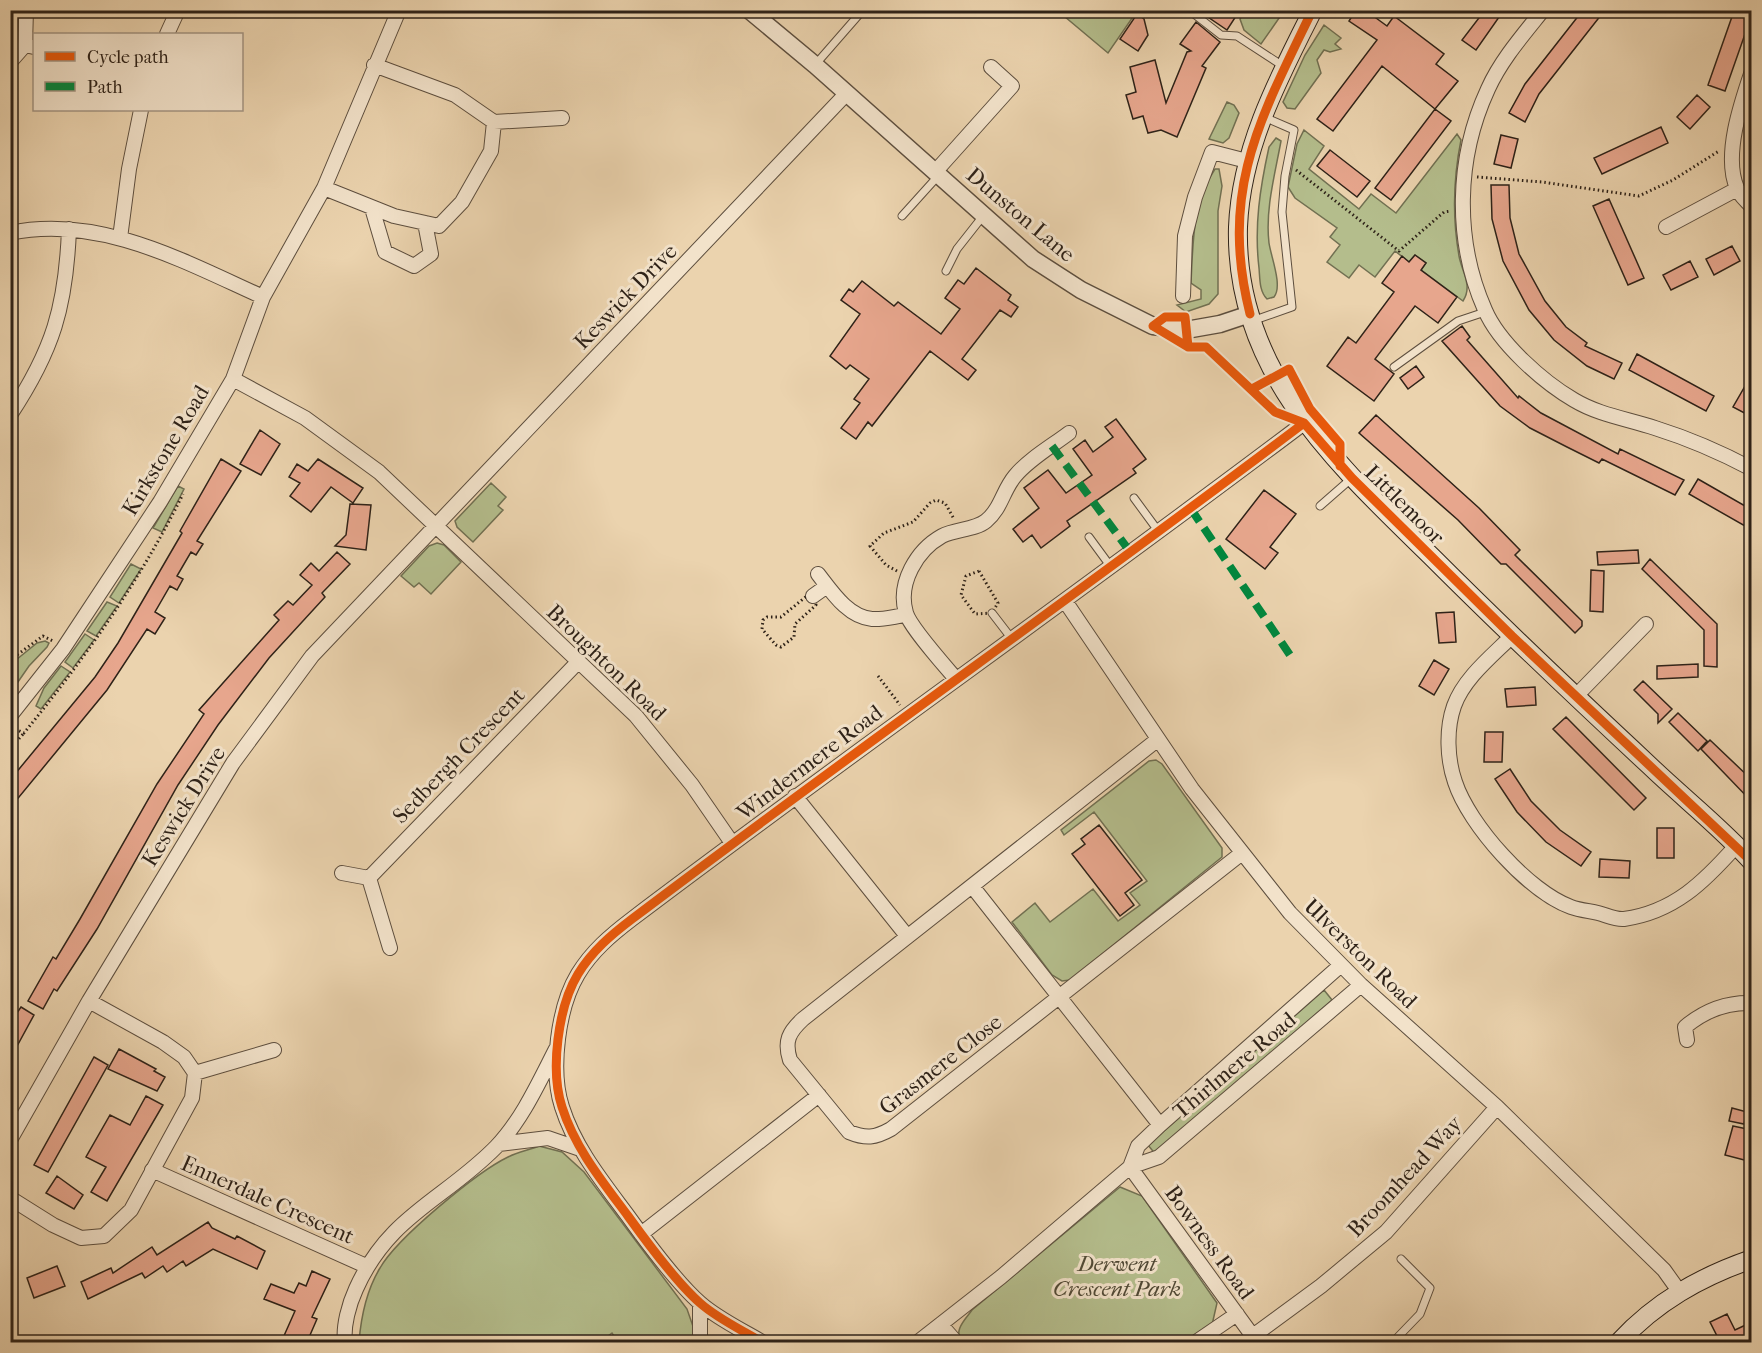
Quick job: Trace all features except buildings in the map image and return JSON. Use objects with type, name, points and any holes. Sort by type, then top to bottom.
[{"type":"main road","name":"Littlemoor","points":[[1312,10],[1262,116],[1247,160],[1238,227],[1242,282],[1251,318],[1279,385],[1304,423],[1352,478],[1512,636],[1752,862]]},
{"type":"main road","points":[[1626,1340],[1679,1291],[1720,1270],[1752,1259]]},
{"type":"street","points":[[10,62],[30,46],[26,10]]},
{"type":"street","points":[[167,33],[178,10]]},
{"type":"street","name":"Kirkstone Road","points":[[10,716],[64,646],[160,502],[233,379],[263,297],[324,188],[399,10]]},
{"type":"street","name":"Dunston Lane","points":[[748,10],[815,65],[1033,259],[1071,284],[1153,326],[1186,330],[1251,318]]},
{"type":"street","points":[[1543,10],[1507,57],[1489,87],[1467,149],[1462,211],[1469,264],[1485,312],[1516,353],[1574,400],[1617,418],[1713,448],[1752,469]]},
{"type":"street","points":[[374,65],[455,96],[494,122],[562,118]]},
{"type":"street","name":"Dunston Lane","points":[[937,174],[1012,86],[991,67]]},
{"type":"street","points":[[1752,71],[1733,142],[1733,171],[1737,189],[1752,207]]},
{"type":"street","name":"Keswick Drive","points":[[10,1140],[89,1001],[233,763],[312,656],[846,94]]},
{"type":"street","points":[[120,238],[129,169],[141,111]]},
{"type":"street","points":[[324,188],[394,216],[439,226],[462,202],[491,151],[494,122]]},
{"type":"street","points":[[1183,296],[1185,236],[1195,197],[1212,152],[1247,160]]},
{"type":"street","points":[[1666,227],[1737,189]]},
{"type":"street","points":[[372,207],[385,252],[414,266],[431,254],[425,223]]},
{"type":"street","points":[[10,233],[29,229],[69,229],[120,238],[176,258],[263,297]]},
{"type":"street","points":[[10,415],[34,380],[54,334],[65,281],[69,229]]},
{"type":"street","points":[[233,379],[314,424],[379,471],[434,527]]},
{"type":"street","name":"Windermere Road","points":[[641,1234],[580,1149],[561,1106],[557,1047],[564,1012],[577,975],[603,942],[907,713],[1065,601],[1304,423]]},
{"type":"street","points":[[956,679],[906,615],[904,593],[916,558],[928,545],[959,529],[983,524],[998,510],[1007,486],[1017,473],[1069,433]]},
{"type":"street","name":"Broughton Road","points":[[434,527],[636,716],[692,785],[732,843]]},
{"type":"street","points":[[813,596],[822,580],[845,606],[857,615],[873,619],[906,615]]},
{"type":"street","name":"Ulverston Road","points":[[1065,601],[1158,740],[1290,913],[1361,985],[1497,1107],[1664,1270],[1679,1291]]},
{"type":"street","points":[[1576,696],[1646,624]]},
{"type":"street","points":[[1512,636],[1473,675],[1455,705],[1448,742],[1455,783],[1475,821],[1514,867],[1542,890],[1569,907],[1622,919],[1660,910],[1688,894],[1736,846]]},
{"type":"street","name":"Sedbergh Crescent","points":[[369,878],[578,662]]},
{"type":"street","name":"Grasmere Close","points":[[1158,740],[792,1029],[786,1045],[790,1060],[849,1132],[861,1137],[876,1138],[973,1067],[1242,853]]},
{"type":"street","points":[[795,796],[907,936]]},
{"type":"street","points":[[342,873],[369,878],[390,948]]},
{"type":"street","points":[[972,886],[1160,1125]]},
{"type":"street","name":"Thirlmere Road","points":[[1130,1167],[1138,1146],[1341,965]]},
{"type":"street","name":"Thirlmere Road","points":[[918,1342],[1130,1167],[1159,1157],[1361,985]]},
{"type":"street","points":[[89,1001],[163,1042],[184,1057],[195,1073],[274,1050]]},
{"type":"street","points":[[1688,1040],[1685,1027],[1702,1013],[1738,1002],[1752,1003]]},
{"type":"street","name":"Windermere Road","points":[[345,1342],[351,1299],[366,1266],[388,1236],[482,1161],[499,1144],[535,1091],[557,1047]]},
{"type":"street","name":"Ennerdale Crescent","points":[[10,1198],[53,1225],[81,1238],[104,1236],[131,1209],[192,1098],[195,1073]]},
{"type":"street","points":[[762,1342],[700,1303],[641,1234],[819,1095]]},
{"type":"street","name":"Broomhead Way","points":[[1255,1339],[1386,1232],[1497,1107]]},
{"type":"street","points":[[499,1144],[548,1138],[580,1149]]},
{"type":"street","name":"Bowness Road","points":[[1130,1167],[1255,1339]]},
{"type":"street","name":"Ennerdale Crescent","points":[[152,1170],[366,1266]]},
{"type":"street","points":[[700,1303],[700,1342]]},
{"type":"street","points":[[1196,1342],[1237,1314]]},
{"type":"street","points":[[941,1325],[956,1342]]},
{"type":"lane","points":[[815,65],[863,10]]},
{"type":"lane","points":[[1189,10],[1221,35],[1237,36],[1285,68]]},
{"type":"lane","points":[[1251,318],[1292,307],[1282,212],[1287,163],[1294,130],[1262,116]]},
{"type":"lane","points":[[902,216],[937,174]]},
{"type":"lane","points":[[946,271],[957,249],[984,214]]},
{"type":"lane","points":[[1394,367],[1458,321],[1485,312]]},
{"type":"lane","points":[[1320,506],[1352,478]]},
{"type":"lane","points":[[1134,498],[1159,532]]},
{"type":"lane","points":[[1089,537],[1111,567]]},
{"type":"lane","points":[[992,613],[1012,639]]},
{"type":"lane","points":[[1393,1342],[1420,1314],[1430,1288],[1401,1259]]},
{"type":"path","points":[[1464,177],[1542,182],[1639,196],[1673,180],[1733,142]]},
{"type":"path","points":[[1287,163],[1400,251],[1444,212],[1462,211]]},
{"type":"path","points":[[10,749],[24,734],[109,622],[144,569],[184,492]]},
{"type":"path","points":[[908,577],[886,565],[870,546],[884,533],[913,522],[930,502],[936,500],[945,503],[959,529]]},
{"type":"path","points":[[979,571],[998,603],[992,613],[975,614],[961,595],[966,576],[979,571]]},
{"type":"path","points":[[808,595],[813,596],[816,605],[795,624],[794,637],[781,647],[776,645],[762,629],[763,620],[767,617],[781,617],[808,595]]},
{"type":"path","points":[[10,660],[43,636],[64,646]]},
{"type":"path","points":[[878,675],[907,713]]},
{"type":"path","points":[[10,727],[24,734]]},
{"type":"green space","points":[[1058,11],[1137,11],[1108,53]]},
{"type":"green space","points":[[1245,11],[1284,11],[1261,44],[1244,30],[1240,19]]},
{"type":"green space","points":[[1324,25],[1341,38],[1335,44],[1341,49],[1330,52],[1324,50],[1317,60],[1321,73],[1295,109],[1287,108],[1283,102],[1305,55]]},
{"type":"green space","points":[[1227,102],[1234,105],[1239,113],[1229,138],[1223,143],[1209,139]]},
{"type":"green space","points":[[1304,130],[1324,146],[1309,169],[1359,209],[1371,194],[1396,213],[1457,134],[1461,140],[1456,169],[1454,212],[1459,256],[1467,284],[1463,301],[1421,270],[1426,263],[1415,255],[1409,262],[1395,251],[1375,277],[1359,265],[1349,278],[1327,262],[1340,245],[1330,237],[1337,228],[1295,198],[1288,187],[1297,144]]},
{"type":"green space","points":[[1276,138],[1281,141],[1271,192],[1268,230],[1277,286],[1274,297],[1267,299],[1260,280],[1258,222],[1269,147]]},
{"type":"green space","points":[[1215,169],[1219,169],[1222,186],[1218,211],[1218,294],[1209,304],[1186,312],[1177,305],[1201,299],[1201,290],[1191,283],[1193,239],[1202,195]]},
{"type":"green space","points":[[491,483],[506,497],[498,506],[503,510],[473,542],[457,527],[455,521]]},
{"type":"green space","points":[[178,486],[184,489],[162,532],[153,528]]},
{"type":"green space","points":[[437,543],[444,545],[461,562],[431,594],[419,583],[414,587],[401,576],[429,546]]},
{"type":"green space","points":[[131,564],[141,569],[119,603],[110,597]]},
{"type":"green space","points":[[107,602],[117,606],[96,636],[87,631]]},
{"type":"green space","points":[[85,634],[94,640],[73,668],[65,662]]},
{"type":"green space","points":[[45,641],[49,643],[47,647],[29,666],[11,692],[11,664],[37,643]]},
{"type":"green space","points":[[61,666],[70,672],[41,709],[36,706],[44,688]]},
{"type":"green space","points":[[1156,760],[1162,764],[1222,848],[1222,857],[1070,980],[1062,981],[1052,975],[1012,922],[1035,903],[1050,922],[1093,889],[1118,921],[1140,905],[1130,893],[1147,881],[1094,812],[1064,835],[1061,830],[1149,761]]},
{"type":"green space","points":[[1324,990],[1332,1000],[1156,1155],[1148,1145]]},
{"type":"green space","points":[[539,1146],[562,1152],[584,1172],[687,1309],[696,1335],[694,1342],[618,1342],[612,1333],[600,1342],[359,1342],[363,1314],[371,1286],[389,1255],[420,1224],[477,1176],[508,1157]]},
{"type":"green space","name":"Derwent Crescent Park","points":[[1120,1187],[1142,1196],[1217,1303],[1212,1325],[1185,1342],[962,1342],[959,1329],[972,1310]]},
{"type":"marked path","points":[[1052,446],[1131,553]]},
{"type":"marked path","points":[[1191,509],[1290,655]]},
{"type":"cycle path","points":[[1250,314],[1242,270],[1239,230],[1242,192],[1261,122],[1312,11]]},
{"type":"cycle path","points":[[1188,347],[1185,317],[1165,317],[1153,326],[1188,347],[1206,347],[1275,412],[1304,423],[1352,478],[1512,636],[1752,862]]},
{"type":"cycle path","points":[[1252,389],[1289,369],[1310,409],[1340,444],[1340,466]]},
{"type":"cycle path","points":[[762,1342],[714,1314],[682,1284],[590,1164],[574,1136],[558,1092],[557,1057],[565,1004],[578,974],[602,944],[632,919],[1304,423]]}]
